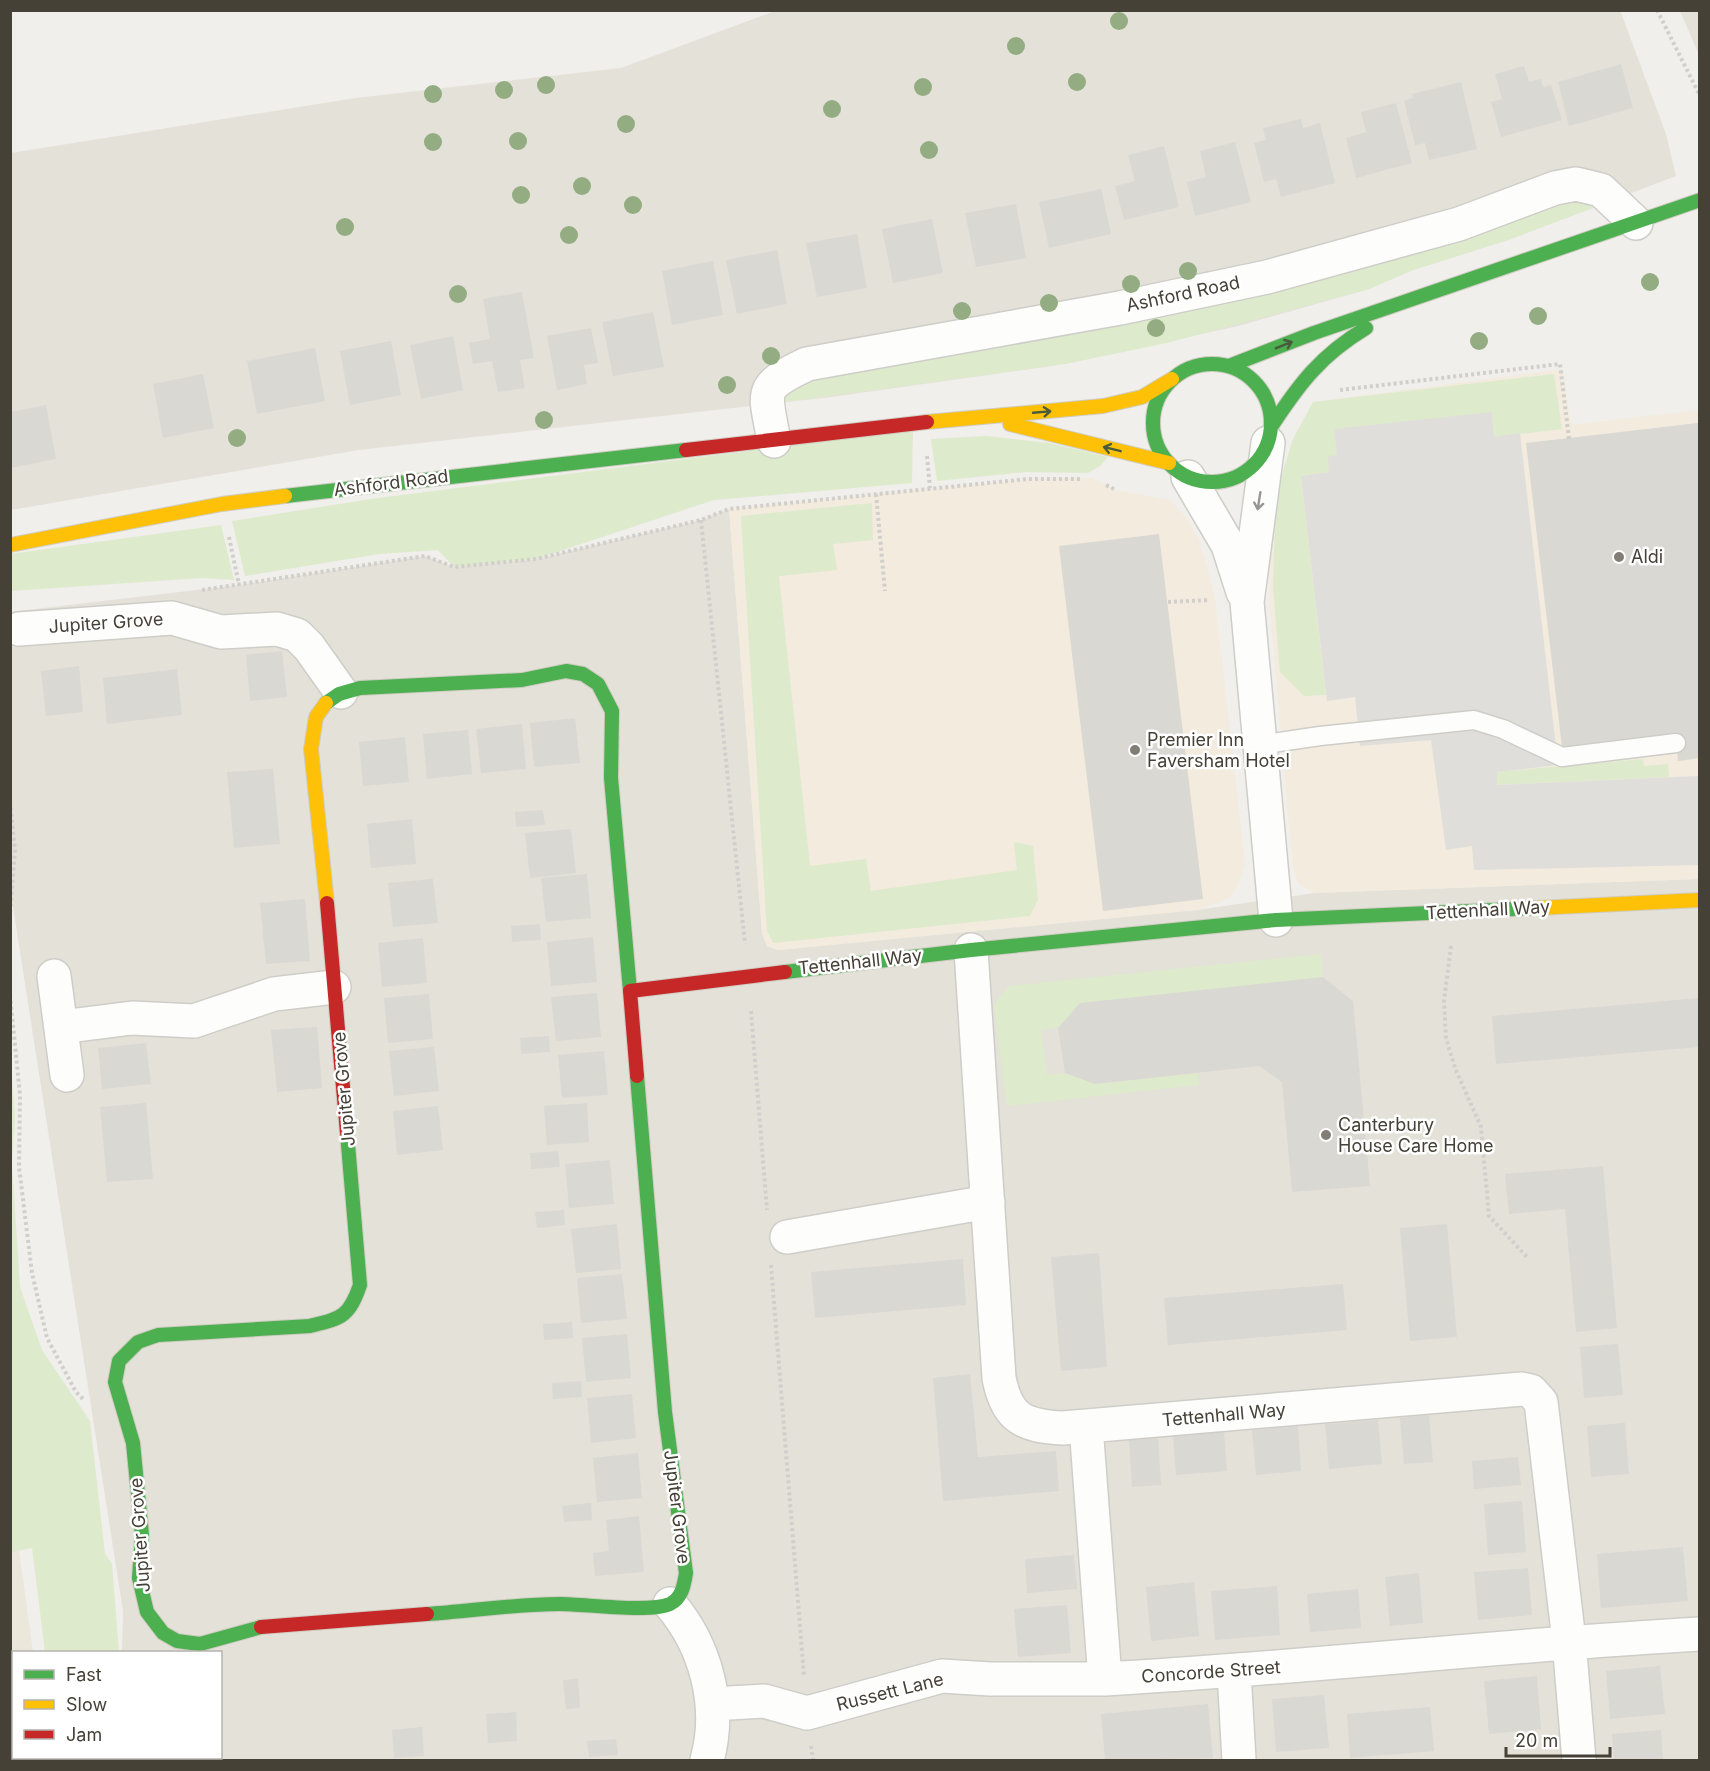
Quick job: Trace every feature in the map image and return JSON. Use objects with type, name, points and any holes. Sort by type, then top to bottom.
[{"type":"street","name":"Ashford Road","points":[[774,441],[767,393],[776,379],[807,364],[1109,310],[1267,277],[1460,224],[1555,189],[1576,184],[1601,190],[1636,223]]},
{"type":"street","points":[[1229,366],[1314,333],[1700,200]]},
{"type":"street","points":[[1179,470],[1216,481],[1244,473],[1259,460],[1270,435],[1305,375],[1322,356],[1419,296]]},
{"type":"street","points":[[1247,602],[1228,545],[1179,470],[1159,447],[1154,429],[1158,402],[1172,380],[1190,368],[1209,364],[1229,366],[1247,375],[1261,389],[1270,407],[1270,435],[1247,602],[1276,920]]},
{"type":"street","name":"Ashford Road","points":[[10,545],[222,504],[512,468],[774,441],[922,422],[1103,406],[1142,398],[1172,380]]},
{"type":"street","name":"Ashford Road","points":[[984,418],[1179,470]]},
{"type":"street","name":"Jupiter Grove","points":[[19,629],[172,618],[221,632],[277,628],[297,635],[309,647],[341,692]]},
{"type":"street","name":"Jupiter Grove","points":[[566,671],[583,674],[598,684],[608,697],[612,711],[611,778],[665,1412],[686,1573],[684,1587],[679,1597],[670,1604],[633,1608],[558,1604],[255,1627],[200,1644],[177,1641],[163,1633],[147,1612],[139,1578],[142,1536],[133,1443],[115,1382],[119,1361],[130,1347],[152,1336],[221,1334],[323,1324],[345,1315],[357,1298],[360,1268],[334,987],[318,804],[309,745],[314,720],[321,709],[341,692],[360,688],[522,680],[566,671]]},
{"type":"street","name":"Tettenhall Way","points":[[748,975],[1276,920],[1700,900]]},
{"type":"street","name":"Tettenhall Way","points":[[971,950],[1002,1396],[1012,1412],[1024,1422],[1038,1427],[1086,1426],[1522,1389],[1532,1391],[1541,1402],[1569,1641],[1579,1761]]},
{"type":"street","points":[[54,975],[67,1075]]},
{"type":"street","points":[[630,991],[748,975]]},
{"type":"street","points":[[61,1027],[132,1018],[194,1021],[274,994],[334,987]]},
{"type":"street","points":[[775,1237],[988,1202]]},
{"type":"street","points":[[1086,1426],[1105,1679]]},
{"type":"street","points":[[670,1604],[689,1629],[703,1661],[713,1704],[711,1746],[707,1761]]},
{"type":"street","name":"Concorde Street","points":[[1105,1679],[1234,1672],[1569,1641],[1700,1634]]},
{"type":"street","points":[[1234,1672],[1239,1761]]},
{"type":"street","name":"Russett Lane","points":[[807,1713],[942,1676],[990,1679],[1105,1679]]},
{"type":"street","points":[[713,1704],[764,1701],[807,1713]]},
{"type":"lane","points":[[1259,745],[1320,736],[1474,720],[1503,729],[1562,757],[1676,743]]},
{"type":"path","points":[[1657,10],[1700,96]]},
{"type":"path","points":[[1339,390],[1560,364],[1569,439]]},
{"type":"path","points":[[926,446],[930,488]]},
{"type":"path","points":[[193,591],[425,556],[454,567],[536,559],[701,520],[729,509],[1028,479],[1092,478]]},
{"type":"path","points":[[1100,482],[1116,490]]},
{"type":"path","points":[[876,494],[885,591]]},
{"type":"path","points":[[222,504],[239,585]]},
{"type":"path","points":[[701,520],[775,1237],[807,1713],[813,1761]]},
{"type":"path","points":[[1168,602],[1215,599]]},
{"type":"path","points":[[10,802],[15,850],[10,914]]},
{"type":"path","points":[[1455,912],[1444,1001],[1446,1038],[1455,1068],[1481,1127],[1489,1216],[1527,1257]]},
{"type":"path","points":[[10,995],[20,1095],[19,1167],[32,1273],[47,1338],[76,1392],[84,1400]]},
{"type":"shaded area","points":[[1620,10],[1666,134],[1676,176],[1511,239],[1413,270],[1369,289],[1238,326],[1065,364],[831,397],[359,450],[11,510],[11,153],[355,98],[621,68],[775,11]]},
{"type":"shaded area","points":[[1680,11],[1699,11],[1699,55]]},
{"type":"shaded area","points":[[1563,369],[1571,425],[1699,410],[1699,879],[1314,893],[1299,884],[1293,868],[1269,598],[1270,538],[1279,483],[1293,439],[1313,402]]},
{"type":"shaded area","points":[[1492,412],[1494,437],[1520,433],[1558,765],[1497,772],[1497,785],[1699,776],[1699,865],[1474,870],[1472,846],[1446,850],[1431,740],[1360,746],[1355,697],[1327,701],[1301,476],[1329,472],[1328,456],[1337,455],[1334,429]]},
{"type":"shaded area","points":[[1092,478],[1116,490],[1170,500],[1186,517],[1199,540],[1215,599],[1245,863],[1239,883],[1230,898],[1197,910],[778,950],[767,946],[762,933],[729,509],[1028,479]]},
{"type":"shaded area","points":[[729,509],[762,933],[767,946],[778,950],[1197,910],[1314,893],[1699,879],[1699,1760],[123,1760],[222,1759],[222,1651],[122,1651],[123,1611],[11,894],[10,612],[239,585],[425,556],[454,567],[536,559],[701,520]]},
{"type":"shaded area","points":[[19,1550],[33,1651],[12,1651],[12,1759],[48,1760],[11,1760],[10,1552]]},
{"type":"green space","points":[[1577,195],[1601,205],[1511,239],[1413,270],[1369,289],[1167,343],[1065,364],[785,402],[788,381]]},
{"type":"green space","points":[[1554,374],[1562,429],[1494,437],[1492,413],[1337,455],[1329,472],[1301,476],[1326,695],[1304,696],[1280,672],[1273,586],[1275,521],[1279,484],[1293,439],[1313,402]]},
{"type":"green space","points":[[913,430],[912,483],[714,500],[536,559],[454,567],[438,550],[379,554],[245,576],[232,521],[371,499]]},
{"type":"green space","points":[[987,436],[1049,443],[1108,457],[1100,466],[1088,473],[1026,472],[937,481],[931,439]]},
{"type":"green space","points":[[872,503],[873,540],[833,544],[837,570],[779,576],[810,866],[866,859],[871,891],[1017,870],[1014,842],[1033,846],[1038,900],[1030,916],[773,943],[767,931],[741,516]]},
{"type":"green space","points":[[221,525],[234,580],[202,578],[11,591],[10,554]]},
{"type":"green space","points":[[1643,759],[1644,766],[1668,764],[1669,777],[1497,785],[1496,772]]},
{"type":"green space","points":[[1321,954],[1323,977],[1041,1030],[1047,1075],[1065,1073],[1095,1084],[1198,1073],[1199,1085],[1007,1106],[994,1005],[1009,986]]},
{"type":"green space","points":[[11,1064],[15,1118],[12,1163],[20,1287],[42,1350],[90,1421],[105,1554],[112,1564],[119,1651],[45,1651],[32,1548],[11,1552]]},
{"type":"building","points":[[1621,64],[1633,108],[1569,126],[1558,82]]},
{"type":"building","points":[[1524,66],[1529,82],[1541,79],[1543,87],[1551,85],[1562,120],[1501,137],[1491,102],[1502,99],[1495,74]]},
{"type":"building","points":[[1461,82],[1477,149],[1429,160],[1425,143],[1415,145],[1404,101],[1413,98],[1412,94]]},
{"type":"building","points":[[1396,103],[1412,163],[1356,178],[1346,138],[1366,132],[1361,112]]},
{"type":"building","points":[[1301,119],[1303,128],[1320,123],[1335,183],[1281,197],[1276,179],[1264,182],[1254,143],[1266,140],[1263,128]]},
{"type":"building","points":[[1235,142],[1251,202],[1195,216],[1187,182],[1206,177],[1200,151]]},
{"type":"building","points":[[1164,146],[1179,207],[1124,220],[1115,186],[1135,181],[1128,155]]},
{"type":"building","points":[[1101,189],[1111,234],[1049,248],[1039,202]]},
{"type":"building","points":[[1016,204],[1026,258],[976,267],[965,213]]},
{"type":"building","points":[[932,219],[943,273],[893,283],[882,229]]},
{"type":"building","points":[[857,234],[867,288],[817,297],[806,243]]},
{"type":"building","points":[[777,250],[787,304],[737,314],[726,260]]},
{"type":"building","points":[[713,261],[723,315],[672,325],[662,271]]},
{"type":"building","points":[[522,292],[534,358],[520,360],[525,388],[498,392],[492,361],[473,364],[469,343],[490,339],[483,299]]},
{"type":"building","points":[[653,312],[664,367],[613,376],[602,322]]},
{"type":"building","points":[[591,328],[598,363],[584,365],[587,384],[557,390],[547,336]]},
{"type":"building","points":[[453,336],[463,390],[421,399],[410,345]]},
{"type":"building","points":[[391,341],[401,395],[350,405],[340,351]]},
{"type":"building","points":[[315,348],[325,401],[257,414],[247,361]]},
{"type":"building","points":[[203,374],[214,428],[163,438],[153,384]]},
{"type":"building","points":[[46,405],[56,459],[10,468],[10,412]]},
{"type":"building","name":"Aldi","points":[[1698,423],[1700,758],[1678,761],[1676,734],[1562,747],[1526,443]]},
{"type":"building","name":"Premier Inn Faversham Hotel","points":[[1159,534],[1203,899],[1103,911],[1059,546]]},
{"type":"building","points":[[282,651],[287,697],[250,701],[246,655]]},
{"type":"building","points":[[79,666],[83,712],[46,716],[41,671]]},
{"type":"building","points":[[177,669],[182,715],[107,724],[103,678]]},
{"type":"building","points":[[575,718],[580,763],[534,767],[530,723]]},
{"type":"building","points":[[522,724],[526,769],[481,773],[476,729]]},
{"type":"building","points":[[468,730],[472,774],[427,779],[423,734]]},
{"type":"building","points":[[405,737],[409,782],[363,786],[359,742]]},
{"type":"building","points":[[273,769],[280,844],[234,848],[227,772]]},
{"type":"building","points":[[543,810],[545,825],[516,827],[515,812]]},
{"type":"building","points":[[412,819],[416,864],[371,868],[367,824]]},
{"type":"building","points":[[571,829],[576,873],[530,878],[525,833]]},
{"type":"building","points":[[587,874],[591,918],[546,922],[541,878]]},
{"type":"building","points":[[433,879],[438,923],[393,927],[388,883]]},
{"type":"building","points":[[305,899],[310,961],[266,964],[260,903]]},
{"type":"building","points":[[540,924],[541,940],[512,942],[511,926]]},
{"type":"building","points":[[593,937],[597,982],[551,986],[547,942]]},
{"type":"building","points":[[423,938],[427,983],[382,987],[378,943]]},
{"type":"building","name":"Canterbury House Care Home","points":[[1323,977],[1353,1001],[1370,1186],[1292,1192],[1282,1082],[1259,1066],[1095,1084],[1065,1073],[1058,1028],[1080,1003]]},
{"type":"building","points":[[597,993],[601,1037],[556,1041],[551,997]]},
{"type":"building","points":[[429,994],[433,1039],[388,1043],[384,998]]},
{"type":"building","points":[[1700,998],[1700,1047],[1496,1064],[1492,1016]]},
{"type":"building","points":[[317,1027],[322,1088],[277,1092],[271,1030]]},
{"type":"building","points":[[549,1036],[550,1052],[521,1054],[520,1038]]},
{"type":"building","points":[[146,1043],[151,1084],[102,1089],[98,1048]]},
{"type":"building","points":[[434,1047],[439,1091],[394,1096],[389,1051]]},
{"type":"building","points":[[604,1051],[608,1095],[562,1098],[558,1055]]},
{"type":"building","points":[[146,1103],[153,1179],[107,1182],[100,1107]]},
{"type":"building","points":[[587,1103],[589,1142],[547,1145],[544,1106]]},
{"type":"building","points":[[438,1106],[443,1150],[397,1155],[393,1111]]},
{"type":"building","points":[[558,1151],[560,1167],[531,1169],[530,1153]]},
{"type":"building","points":[[610,1160],[614,1204],[569,1208],[565,1164]]},
{"type":"building","points":[[1603,1166],[1617,1328],[1576,1332],[1565,1209],[1509,1214],[1505,1174]]},
{"type":"building","points":[[564,1210],[565,1225],[537,1228],[535,1212]]},
{"type":"building","points":[[617,1224],[621,1269],[576,1273],[571,1229]]},
{"type":"building","points":[[1447,1224],[1457,1337],[1410,1341],[1400,1228]]},
{"type":"building","points":[[1099,1253],[1107,1367],[1061,1371],[1051,1257]]},
{"type":"building","points":[[963,1259],[966,1305],[815,1318],[811,1272]]},
{"type":"building","points":[[622,1274],[627,1319],[581,1323],[577,1278]]},
{"type":"building","points":[[1343,1284],[1347,1330],[1168,1345],[1164,1298]]},
{"type":"building","points":[[572,1322],[573,1338],[544,1340],[543,1324]]},
{"type":"building","points":[[627,1334],[631,1378],[586,1382],[582,1338]]},
{"type":"building","points":[[1618,1344],[1623,1395],[1584,1398],[1580,1347]]},
{"type":"building","points":[[970,1374],[978,1457],[1056,1451],[1059,1491],[943,1501],[933,1378]]},
{"type":"building","points":[[581,1381],[582,1397],[553,1399],[552,1383]]},
{"type":"building","points":[[632,1394],[636,1438],[591,1443],[587,1398]]},
{"type":"building","points":[[1429,1415],[1433,1462],[1404,1464],[1400,1418]]},
{"type":"building","points":[[1378,1420],[1382,1464],[1329,1469],[1325,1424]]},
{"type":"building","points":[[1625,1423],[1629,1474],[1591,1477],[1587,1426]]},
{"type":"building","points":[[1298,1426],[1301,1471],[1256,1475],[1252,1430]]},
{"type":"building","points":[[1224,1432],[1227,1471],[1176,1475],[1173,1436]]},
{"type":"building","points":[[1158,1438],[1161,1485],[1132,1487],[1129,1440]]},
{"type":"building","points":[[638,1453],[642,1498],[597,1502],[593,1458]]},
{"type":"building","points":[[1518,1457],[1521,1485],[1474,1489],[1472,1461]]},
{"type":"building","points":[[1522,1501],[1526,1552],[1488,1555],[1484,1504]]},
{"type":"building","points":[[591,1503],[592,1520],[564,1522],[562,1506]]},
{"type":"building","points":[[639,1516],[644,1572],[595,1576],[593,1553],[609,1551],[606,1520]]},
{"type":"building","points":[[1683,1547],[1688,1601],[1601,1608],[1597,1554]]},
{"type":"building","points":[[1074,1555],[1077,1589],[1027,1593],[1025,1559]]},
{"type":"building","points":[[1528,1568],[1532,1615],[1478,1620],[1474,1572]]},
{"type":"building","points":[[1419,1573],[1423,1623],[1390,1626],[1385,1577]]},
{"type":"building","points":[[1194,1582],[1199,1636],[1151,1641],[1146,1587]]},
{"type":"building","points":[[1277,1586],[1280,1635],[1215,1640],[1211,1591]]},
{"type":"building","points":[[1358,1589],[1361,1628],[1310,1632],[1307,1594]]},
{"type":"building","points":[[1067,1605],[1071,1653],[1018,1657],[1014,1609]]},
{"type":"building","points":[[1660,1666],[1665,1714],[1610,1719],[1606,1671]]},
{"type":"building","points":[[1537,1676],[1541,1729],[1489,1734],[1484,1681]]},
{"type":"building","points":[[578,1679],[580,1708],[566,1709],[563,1680]]},
{"type":"building","points":[[1324,1695],[1329,1748],[1276,1752],[1272,1699]]},
{"type":"building","points":[[1208,1704],[1213,1758],[1105,1760],[1101,1714]]},
{"type":"building","points":[[1430,1707],[1434,1751],[1350,1758],[1347,1714]]},
{"type":"building","points":[[516,1712],[517,1741],[488,1743],[486,1714]]},
{"type":"building","points":[[422,1727],[424,1756],[394,1758],[392,1730]]},
{"type":"building","points":[[1661,1730],[1663,1760],[1614,1760],[1612,1734]]},
{"type":"building","points":[[616,1739],[618,1755],[589,1757],[587,1741]]},
{"type":"traffic: fast","points":[[1229,366],[1314,333],[1700,200]]},
{"type":"traffic: fast","points":[[1271,427],[1291,397],[1312,372],[1336,349],[1366,328]]},
{"type":"traffic: fast","points":[[1212,364],[1245,374],[1261,390],[1271,423],[1261,456],[1245,472],[1212,482],[1179,472],[1163,456],[1153,423],[1163,390],[1179,374],[1212,364]]},
{"type":"traffic: fast","points":[[285,496],[686,450]]},
{"type":"traffic: fast","points":[[326,703],[339,694],[360,688],[522,680],[566,671],[583,674],[598,684],[612,711],[611,778],[630,991]]},
{"type":"traffic: fast","points":[[785,972],[971,950],[1276,920],[1537,908]]},
{"type":"traffic: fast","points":[[427,1614],[543,1604],[660,1607],[670,1604],[682,1591],[686,1573],[665,1412],[637,1076]]},
{"type":"traffic: fast","points":[[261,1627],[200,1644],[177,1641],[163,1633],[147,1612],[139,1578],[142,1535],[133,1443],[115,1382],[119,1361],[138,1342],[158,1335],[310,1326],[330,1321],[348,1310],[360,1285],[347,1133]]},
{"type":"traffic: slow","points":[[927,422],[1103,406],[1142,397],[1172,379]]},
{"type":"traffic: slow","points":[[1010,424],[1169,463]]},
{"type":"traffic: slow","points":[[10,545],[222,504],[285,496]]},
{"type":"traffic: slow","points":[[326,703],[316,717],[311,749],[327,903]]},
{"type":"traffic: slow","points":[[1537,908],[1700,900]]},
{"type":"traffic: jam","points":[[686,450],[927,422]]},
{"type":"traffic: jam","points":[[327,903],[347,1133]]},
{"type":"traffic: jam","points":[[637,1076],[630,991],[785,972]]},
{"type":"traffic: jam","points":[[261,1627],[427,1614]]},
{"type":"place","name":"Aldi","points":[[1619,557]]},
{"type":"place","name":"Premier Inn Faversham Hotel","points":[[1135,750]]},
{"type":"place","name":"Canterbury House Care Home","points":[[1326,1135]]}]
